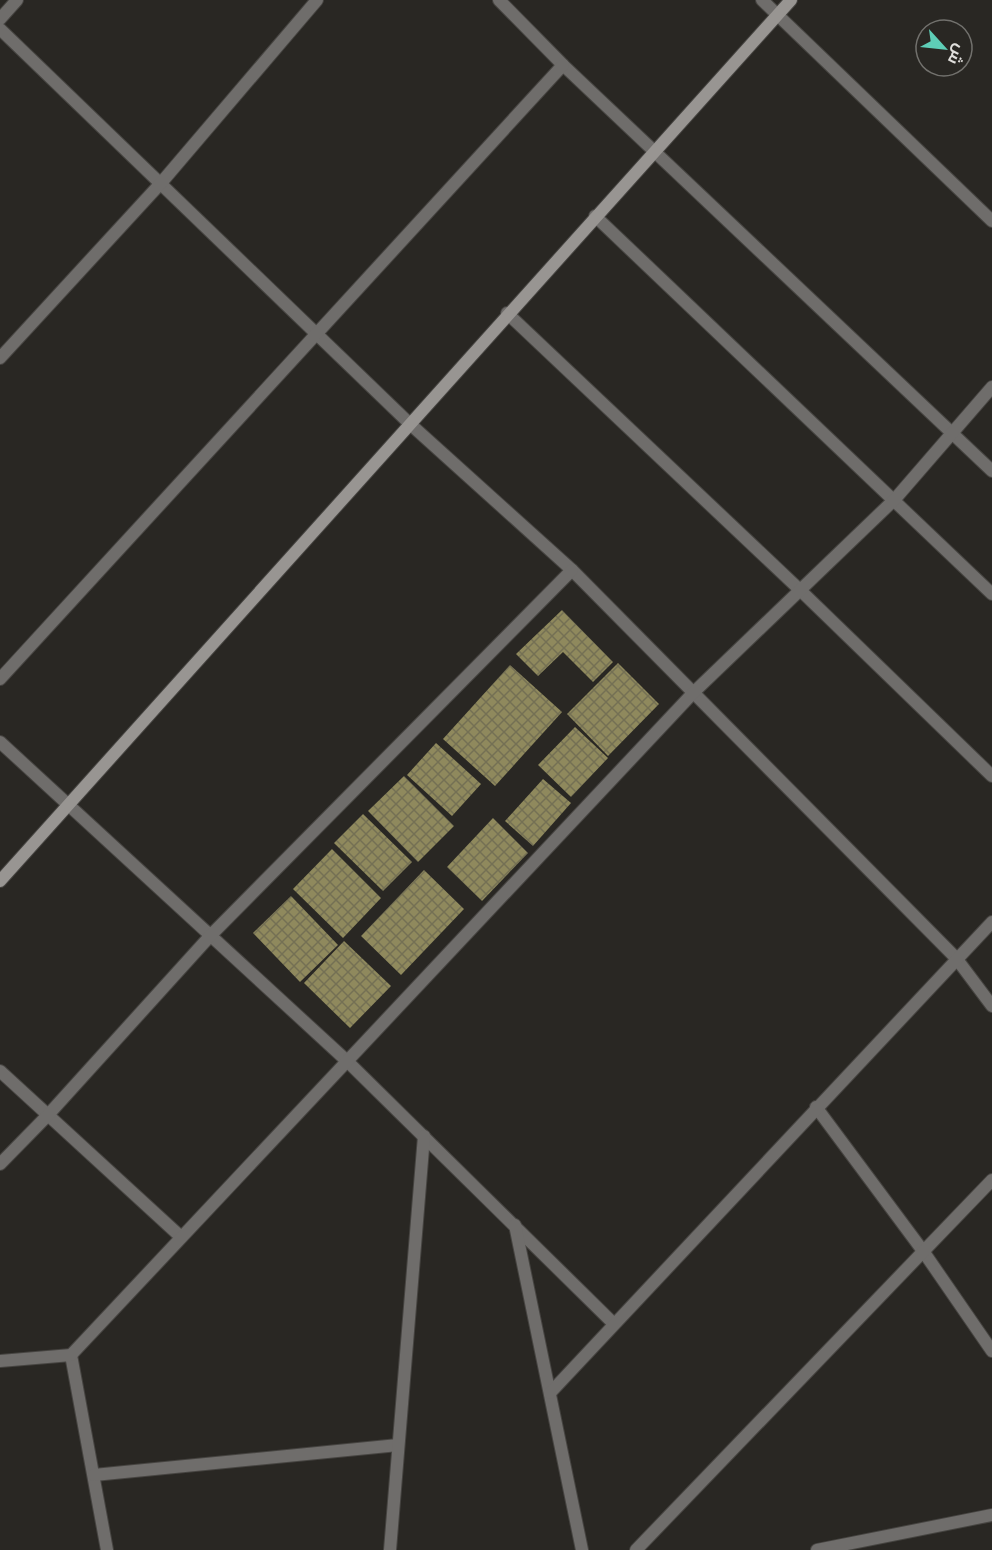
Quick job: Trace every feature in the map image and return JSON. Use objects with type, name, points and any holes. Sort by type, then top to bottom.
[{"type":"street","points":[[0,19],[17,0]]},
{"type":"street","points":[[0,358],[161,183],[317,0]]},
{"type":"street","points":[[499,0],[563,64],[992,471]]},
{"type":"street","points":[[762,0],[992,221]]},
{"type":"street","points":[[0,881],[791,0]]},
{"type":"street","points":[[0,29],[409,423],[572,570],[956,958],[992,1006]]},
{"type":"street","points":[[0,679],[563,64]]},
{"type":"street","points":[[595,216],[896,499],[992,594]]},
{"type":"street","points":[[507,314],[800,590],[992,776]]},
{"type":"street","points":[[0,1351],[5,1361],[71,1355],[694,692],[896,499],[992,387]]},
{"type":"street","points":[[0,1164],[48,1115],[211,935],[572,570]]},
{"type":"street","points":[[0,742],[347,1061],[613,1323]]},
{"type":"street","points":[[550,1393],[613,1323],[992,922]]},
{"type":"street","points":[[0,1071],[181,1236]]},
{"type":"street","points":[[816,1107],[923,1251],[992,1351]]},
{"type":"street","points":[[390,1550],[424,1136]]},
{"type":"street","points":[[636,1550],[992,1180]]},
{"type":"street","points":[[515,1224],[582,1550]]},
{"type":"street","points":[[71,1355],[107,1550]]},
{"type":"street","points":[[94,1475],[398,1445]]},
{"type":"street","points":[[817,1550],[992,1515]]},
{"type":"building","points":[[562,610],[613,662],[593,682],[563,652],[538,676],[516,654]]},
{"type":"building","points":[[618,663],[659,704],[608,756],[567,714]]},
{"type":"building","points":[[510,665],[562,712],[495,786],[443,739]]},
{"type":"building","points":[[575,727],[608,758],[571,797],[538,765]]},
{"type":"building","points":[[436,743],[481,784],[452,816],[407,775]]},
{"type":"building","points":[[404,776],[454,826],[418,862],[368,811]]},
{"type":"building","points":[[543,779],[571,803],[533,846],[505,821]]},
{"type":"building","points":[[363,814],[412,862],[383,891],[334,843]]},
{"type":"building","points":[[493,818],[528,853],[482,901],[447,867]]},
{"type":"building","points":[[332,849],[381,898],[343,938],[293,889]]},
{"type":"building","points":[[424,870],[464,909],[401,975],[361,936]]},
{"type":"building","points":[[291,896],[338,945],[300,982],[253,933]]},
{"type":"building","points":[[344,941],[391,986],[350,1028],[304,983]]}]
